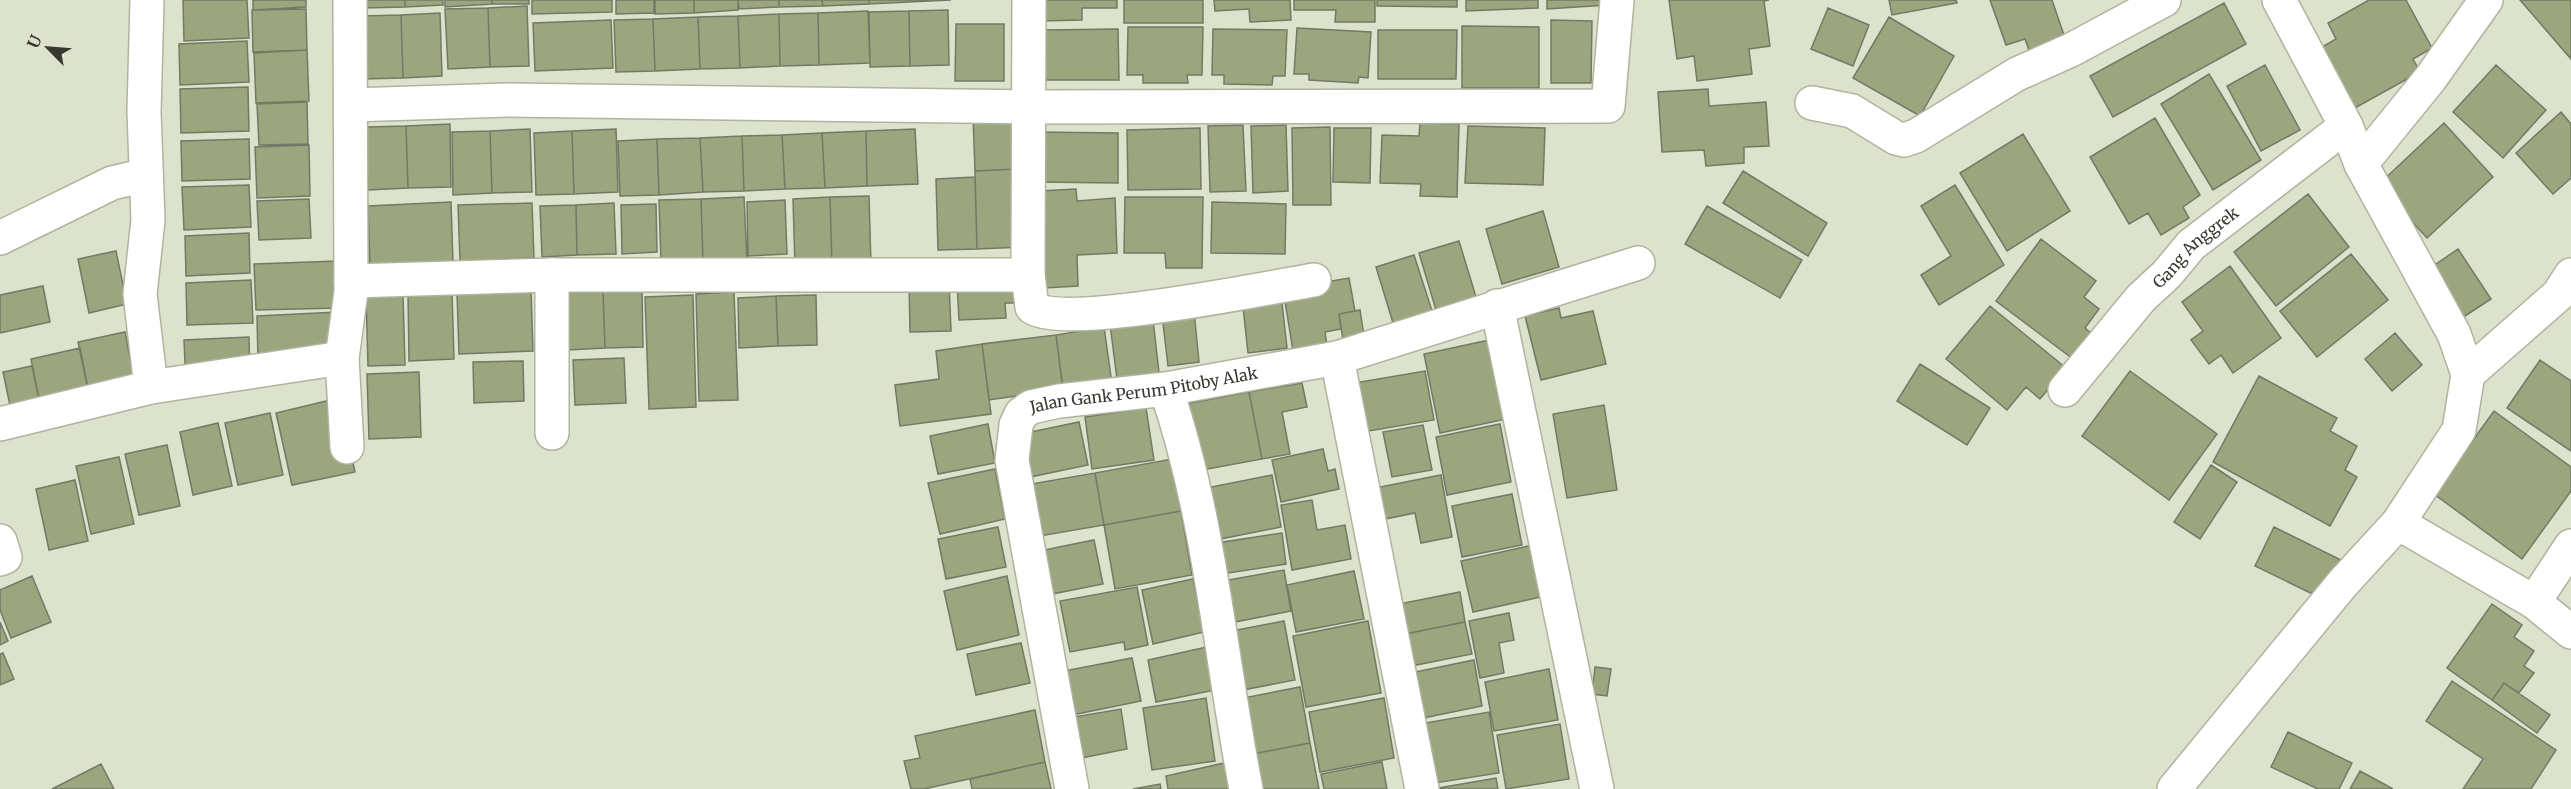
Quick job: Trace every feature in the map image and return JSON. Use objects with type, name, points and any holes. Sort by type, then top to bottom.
[{"type":"street","points":[[147,0],[144,112],[148,220],[140,294],[151,387]]},
{"type":"street","points":[[347,447],[342,358],[351,281],[350,0]]},
{"type":"street","points":[[1029,0],[1028,275],[1032,307],[1051,314],[1148,308],[1314,280]]},
{"type":"street","points":[[351,105],[508,100],[1029,107],[1608,106],[1617,0]]},
{"type":"street","points":[[1812,103],[1852,111],[1896,138],[1904,140],[2018,74],[2071,50],[2164,0]]},
{"type":"street","points":[[2174,789],[2343,583],[2398,523],[2459,430],[2468,374],[2454,334],[2361,164],[2346,126],[2279,0]]},
{"type":"street","points":[[2361,164],[2430,79],[2470,26],[2486,0]]},
{"type":"street","name":"Gang Anggrek","points":[[2065,390],[2141,298],[2191,245],[2346,126]]},
{"type":"street","points":[[0,238],[112,183],[146,175]]},
{"type":"street","name":"Jalan Gank Perum Pitoby Alak","points":[[1072,789],[1012,460],[1016,424],[1021,414],[1031,407],[1059,401],[1166,389],[1337,358],[1497,306],[1638,264]]},
{"type":"street","points":[[351,281],[552,275],[1028,275]]},
{"type":"street","points":[[552,275],[552,433]]},
{"type":"street","points":[[2468,374],[2558,295],[2571,276]]},
{"type":"street","points":[[1497,306],[1597,789]]},
{"type":"street","points":[[0,423],[151,387],[342,358]]},
{"type":"street","points":[[1337,358],[1422,789]]},
{"type":"street","points":[[1166,389],[1200,512],[1246,789]]},
{"type":"street","points":[[2398,523],[2534,602],[2571,632]]},
{"type":"street","points":[[0,541],[5,556],[0,559]]},
{"type":"street","points":[[2534,602],[2571,546]]},
{"type":"building","points":[[183,0],[247,0],[249,38],[184,41]]},
{"type":"building","points":[[253,0],[306,0],[306,7],[253,10]]},
{"type":"building","points":[[363,0],[405,0],[405,7],[363,8]]},
{"type":"building","points":[[405,0],[443,0],[443,5],[405,7]]},
{"type":"building","points":[[445,0],[492,0],[492,4],[445,7]]},
{"type":"building","points":[[492,0],[529,0],[529,4],[492,4]]},
{"type":"building","points":[[532,0],[612,0],[612,12],[532,14]]},
{"type":"building","points":[[616,0],[654,0],[654,13],[616,14]]},
{"type":"building","points":[[655,0],[694,0],[694,13],[655,14]]},
{"type":"building","points":[[694,0],[738,0],[738,10],[694,13]]},
{"type":"building","points":[[738,0],[779,0],[779,7],[739,9]]},
{"type":"building","points":[[779,0],[822,0],[823,6],[779,7]]},
{"type":"building","points":[[822,0],[869,0],[869,4],[823,6]]},
{"type":"building","points":[[869,0],[909,0],[909,2],[869,4]]},
{"type":"building","points":[[909,0],[951,0],[909,2]]},
{"type":"building","points":[[1040,0],[1117,0],[1117,8],[1082,8],[1082,20],[1040,21]]},
{"type":"building","points":[[1124,0],[1203,0],[1203,23],[1124,23]]},
{"type":"building","points":[[1214,0],[1290,0],[1291,20],[1250,22],[1249,9],[1215,11]]},
{"type":"building","points":[[1294,0],[1375,0],[1375,22],[1335,22],[1336,10],[1294,10]]},
{"type":"building","points":[[1377,0],[1457,0],[1457,7],[1377,6]]},
{"type":"building","points":[[1466,0],[1538,0],[1538,8],[1466,11]]},
{"type":"building","points":[[1547,0],[1622,0],[1623,4],[1547,9]]},
{"type":"building","points":[[1669,0],[1769,0],[1764,1],[1770,46],[1749,49],[1752,74],[1697,81],[1694,56],[1677,59]]},
{"type":"building","points":[[1889,0],[1956,0],[1957,3],[1892,15]]},
{"type":"building","points":[[1990,0],[2052,0],[2066,41],[2030,53],[2025,39],[2006,45]]},
{"type":"building","points":[[2369,0],[2406,0],[2432,48],[2413,59],[2420,72],[2355,108],[2322,47],[2336,39],[2328,23]]},
{"type":"building","points":[[2520,0],[2571,0],[2571,59]]},
{"type":"building","points":[[2224,3],[2246,44],[2113,117],[2090,76]]},
{"type":"building","points":[[527,6],[529,66],[490,67],[488,8]]},
{"type":"building","points":[[488,8],[490,67],[448,69],[445,9]]},
{"type":"building","points":[[1828,8],[1869,25],[1853,66],[1811,49]]},
{"type":"building","points":[[306,9],[307,50],[253,52],[252,10]]},
{"type":"building","points":[[948,10],[949,65],[910,66],[909,11]]},
{"type":"building","points":[[868,11],[870,63],[819,65],[818,13]]},
{"type":"building","points":[[909,11],[910,66],[870,67],[869,12]]},
{"type":"building","points":[[440,13],[442,76],[403,78],[401,15]]},
{"type":"building","points":[[818,13],[819,65],[780,66],[779,14]]},
{"type":"building","points":[[779,14],[780,66],[740,68],[738,16]]},
{"type":"building","points":[[401,15],[403,78],[362,79],[360,16]]},
{"type":"building","points":[[738,16],[740,68],[700,69],[698,17]]},
{"type":"building","points":[[698,17],[700,69],[655,71],[653,19]]},
{"type":"building","points":[[1889,17],[1954,56],[1920,116],[1853,78]]},
{"type":"building","points":[[653,19],[655,71],[616,72],[614,20]]},
{"type":"building","points":[[611,20],[613,68],[535,71],[533,23]]},
{"type":"building","points":[[1551,20],[1592,21],[1591,83],[1551,83]]},
{"type":"building","points":[[956,24],[1004,24],[1004,81],[955,81]]},
{"type":"building","points":[[1462,26],[1539,27],[1539,88],[1462,88]]},
{"type":"building","points":[[1128,27],[1203,27],[1202,75],[1187,75],[1188,83],[1143,83],[1143,75],[1127,75]]},
{"type":"building","points":[[1297,28],[1371,32],[1368,78],[1359,77],[1358,83],[1309,80],[1309,74],[1294,74]]},
{"type":"building","points":[[1118,29],[1119,80],[1045,80],[1044,30]]},
{"type":"building","points":[[1213,29],[1287,30],[1285,76],[1273,76],[1272,85],[1224,84],[1224,75],[1212,75]]},
{"type":"building","points":[[1378,30],[1457,30],[1456,79],[1378,79]]},
{"type":"building","points":[[247,41],[249,82],[180,85],[179,44]]},
{"type":"building","points":[[307,50],[309,101],[256,103],[254,53]]},
{"type":"building","points":[[2265,65],[2300,130],[2261,151],[2227,86]]},
{"type":"building","points":[[2496,65],[2546,110],[2503,158],[2453,112]]},
{"type":"building","points":[[2209,74],[2261,160],[2213,190],[2161,104]]},
{"type":"building","points":[[248,87],[249,131],[181,133],[180,89]]},
{"type":"building","points":[[1708,89],[1709,106],[1766,102],[1769,146],[1744,147],[1744,163],[1706,166],[1704,150],[1662,152],[1658,92]]},
{"type":"building","points":[[307,102],[308,144],[259,145],[257,104]]},
{"type":"building","points":[[2561,112],[2571,124],[2571,178],[2553,194],[2516,153]]},
{"type":"building","points":[[1018,114],[1020,169],[975,171],[973,116]]},
{"type":"building","points":[[2155,118],[2200,195],[2183,207],[2189,218],[2161,235],[2148,213],[2129,224],[2090,157]]},
{"type":"building","points":[[1420,123],[1459,124],[1457,197],[1420,196],[1421,184],[1380,183],[1382,135],[1419,136]]},
{"type":"building","points":[[2444,123],[2493,177],[2427,238],[2378,185]]},
{"type":"building","points":[[450,124],[451,187],[408,188],[406,126]]},
{"type":"building","points":[[1243,125],[1246,191],[1210,192],[1208,126]]},
{"type":"building","points":[[1286,125],[1288,191],[1253,193],[1251,126]]},
{"type":"building","points":[[406,126],[408,188],[368,190],[366,127]]},
{"type":"building","points":[[1468,126],[1545,128],[1543,185],[1465,183]]},
{"type":"building","points":[[1330,127],[1331,205],[1293,205],[1292,128]]},
{"type":"building","points":[[1200,128],[1201,189],[1128,190],[1127,130]]},
{"type":"building","points":[[1334,128],[1371,128],[1370,183],[1333,182]]},
{"type":"building","points":[[530,129],[532,192],[492,193],[490,131]]},
{"type":"building","points":[[616,129],[618,192],[574,194],[572,131]]},
{"type":"building","points":[[915,129],[918,184],[867,186],[866,131]]},
{"type":"building","points":[[490,131],[492,193],[453,195],[452,132]]},
{"type":"building","points":[[572,131],[574,194],[536,195],[534,133]]},
{"type":"building","points":[[866,131],[867,186],[825,188],[822,133]]},
{"type":"building","points":[[1036,132],[1118,133],[1118,183],[1035,182]]},
{"type":"building","points":[[822,133],[825,188],[785,189],[782,135]]},
{"type":"building","points":[[2023,134],[2070,211],[2007,251],[1960,173]]},
{"type":"building","points":[[782,135],[785,189],[744,191],[742,136]]},
{"type":"building","points":[[742,136],[744,191],[703,192],[700,138]]},
{"type":"building","points":[[700,138],[703,192],[659,195],[657,139]]},
{"type":"building","points":[[249,139],[250,179],[182,181],[181,141]]},
{"type":"building","points":[[657,139],[659,195],[620,196],[618,141]]},
{"type":"building","points":[[309,145],[310,196],[257,198],[255,147]]},
{"type":"building","points":[[1020,169],[1022,247],[977,249],[975,171]]},
{"type":"building","points":[[1743,171],[1827,223],[1808,256],[1723,203]]},
{"type":"building","points":[[975,177],[977,249],[938,250],[936,179]]},
{"type":"building","points":[[249,185],[251,227],[184,230],[182,187]]},
{"type":"building","points":[[1955,185],[2004,265],[1939,305],[1921,275],[1951,256],[1921,206]]},
{"type":"building","points":[[1076,189],[1077,201],[1115,198],[1117,253],[1077,255],[1078,286],[1044,288],[1039,191]]},
{"type":"building","points":[[2308,194],[2349,247],[2276,306],[2234,252]]},
{"type":"building","points":[[869,196],[871,265],[832,266],[830,197]]},
{"type":"building","points":[[744,197],[747,260],[703,262],[701,199]]},
{"type":"building","points":[[830,197],[832,266],[795,268],[793,199]]},
{"type":"building","points":[[1125,197],[1203,197],[1202,268],[1166,268],[1165,253],[1124,253]]},
{"type":"building","points":[[309,199],[311,238],[259,240],[257,201]]},
{"type":"building","points":[[701,199],[703,262],[661,263],[659,200]]},
{"type":"building","points":[[785,200],[787,254],[748,256],[747,202]]},
{"type":"building","points":[[451,202],[453,263],[370,266],[368,206]]},
{"type":"building","points":[[1212,202],[1286,204],[1285,254],[1211,253]]},
{"type":"building","points":[[532,203],[534,258],[460,261],[458,205]]},
{"type":"building","points":[[614,203],[616,254],[577,255],[576,205]]},
{"type":"building","points":[[656,204],[657,252],[622,254],[621,205]]},
{"type":"building","points":[[576,205],[577,255],[542,257],[540,206]]},
{"type":"building","points":[[1707,206],[1802,260],[1780,298],[1685,244]]},
{"type":"building","points":[[1543,211],[1559,267],[1502,284],[1486,229]]},
{"type":"building","points":[[249,233],[250,273],[186,276],[185,236]]},
{"type":"building","points":[[2041,239],[2096,281],[2084,297],[2099,309],[2085,328],[2092,334],[2073,359],[1996,301]]},
{"type":"building","points":[[1459,241],[1476,297],[1436,310],[1419,253]]},
{"type":"building","points":[[2458,249],[2491,299],[2459,320],[2426,271]]},
{"type":"building","points":[[116,251],[127,304],[89,313],[78,259]]},
{"type":"building","points":[[2351,254],[2388,300],[2317,357],[2280,311]]},
{"type":"building","points":[[1414,255],[1433,314],[1394,326],[1376,267]]},
{"type":"building","points":[[337,261],[339,308],[256,310],[254,264]]},
{"type":"building","points":[[2230,266],[2281,338],[2233,373],[2221,355],[2209,364],[2191,340],[2203,331],[2182,302]]},
{"type":"building","points":[[1349,278],[1355,311],[1339,314],[1341,329],[1325,332],[1327,346],[1293,351],[1283,289]]},
{"type":"building","points":[[251,280],[253,323],[187,325],[186,283]]},
{"type":"building","points":[[1015,280],[1015,303],[1005,303],[1006,318],[959,320],[957,282]]},
{"type":"building","points":[[949,281],[951,331],[910,332],[909,282]]},
{"type":"building","points":[[43,286],[50,322],[0,333],[0,295]]},
{"type":"building","points":[[642,289],[643,347],[605,348],[603,291]]},
{"type":"building","points":[[531,290],[533,351],[459,354],[457,292]]},
{"type":"building","points":[[452,291],[454,359],[409,361],[408,293]]},
{"type":"building","points":[[603,291],[605,348],[567,350],[566,292]]},
{"type":"building","points":[[734,292],[738,400],[699,401],[696,294]]},
{"type":"building","points":[[403,294],[405,365],[368,366],[366,295]]},
{"type":"building","points":[[1281,294],[1287,348],[1248,353],[1242,298]]},
{"type":"building","points":[[693,295],[696,407],[649,409],[645,297]]},
{"type":"building","points":[[816,295],[817,345],[778,346],[776,296]]},
{"type":"building","points":[[776,296],[778,346],[739,348],[738,298]]},
{"type":"building","points":[[1990,306],[2066,368],[2040,399],[2026,387],[2007,410],[1946,359]]},
{"type":"building","points":[[1559,308],[1561,318],[1593,311],[1606,364],[1541,380],[1525,316]]},
{"type":"building","points":[[1360,310],[1364,336],[1343,340],[1339,314]]},
{"type":"building","points":[[1194,311],[1199,362],[1168,366],[1162,315]]},
{"type":"building","points":[[338,312],[339,358],[258,362],[257,316]]},
{"type":"building","points":[[1153,320],[1160,381],[1118,387],[1110,324]]},
{"type":"building","points":[[1104,327],[1113,391],[1064,398],[1056,335]]},
{"type":"building","points":[[125,332],[135,384],[89,394],[78,342]]},
{"type":"building","points":[[2395,333],[2422,365],[2392,391],[2365,359]]},
{"type":"building","points":[[1056,335],[1063,389],[989,400],[982,344]]},
{"type":"building","points":[[249,337],[250,384],[186,386],[184,340]]},
{"type":"building","points":[[1494,339],[1511,418],[1440,433],[1424,354]]},
{"type":"building","points":[[982,344],[991,414],[900,426],[895,385],[939,379],[936,351]]},
{"type":"building","points":[[80,348],[89,394],[40,404],[31,359]]},
{"type":"building","points":[[624,358],[626,403],[575,405],[573,360]]},
{"type":"building","points":[[2540,360],[2571,381],[2571,451],[2507,408]]},
{"type":"building","points":[[523,361],[524,401],[474,403],[473,362]]},
{"type":"building","points":[[1920,364],[1990,408],[1967,445],[1897,401]]},
{"type":"building","points":[[32,366],[40,404],[11,410],[3,372]]},
{"type":"building","points":[[1425,371],[1434,420],[1363,432],[1354,383]]},
{"type":"building","points":[[2130,371],[2217,434],[2169,500],[2082,436]]},
{"type":"building","points":[[419,372],[421,437],[369,439],[367,374]]},
{"type":"building","points":[[2259,376],[2337,418],[2330,431],[2357,446],[2345,470],[2357,477],[2330,526],[2213,462]]},
{"type":"building","points":[[1302,383],[1307,407],[1282,412],[1290,454],[1262,459],[1249,392]]},
{"type":"building","points":[[1249,392],[1262,459],[1197,471],[1185,404]]},
{"type":"building","points":[[339,398],[355,472],[292,485],[276,413]]},
{"type":"building","points":[[1604,405],[1617,490],[1567,498],[1553,414]]},
{"type":"building","points":[[1146,408],[1154,460],[1092,469],[1085,417]]},
{"type":"building","points":[[2494,411],[2571,467],[2571,491],[2522,559],[2434,494]]},
{"type":"building","points":[[270,413],[283,475],[238,485],[225,423]]},
{"type":"building","points":[[1079,422],[1088,465],[1030,477],[1021,434]]},
{"type":"building","points":[[218,423],[232,486],[193,495],[180,432]]},
{"type":"building","points":[[988,424],[995,463],[938,474],[930,436]]},
{"type":"building","points":[[1500,424],[1511,482],[1447,495],[1436,437]]},
{"type":"building","points":[[1423,425],[1432,470],[1392,477],[1383,432]]},
{"type":"building","points":[[167,445],[180,506],[139,515],[125,454]]},
{"type":"building","points":[[1323,449],[1328,471],[1335,469],[1339,489],[1281,502],[1272,460]]},
{"type":"building","points":[[119,457],[134,524],[91,534],[76,466]]},
{"type":"building","points":[[1172,459],[1181,511],[1104,525],[1095,473]]},
{"type":"building","points":[[2211,465],[2237,482],[2200,539],[2174,522]]},
{"type":"building","points":[[995,469],[1005,519],[940,534],[928,483]]},
{"type":"building","points":[[1095,473],[1104,525],[1040,536],[1031,484]]},
{"type":"building","points":[[1272,475],[1281,527],[1215,540],[1206,488]]},
{"type":"building","points":[[1441,475],[1452,537],[1421,543],[1415,513],[1380,520],[1375,488]]},
{"type":"building","points":[[75,480],[88,541],[49,550],[36,489]]},
{"type":"building","points":[[1512,494],[1522,545],[1462,557],[1452,506]]},
{"type":"building","points":[[1312,500],[1317,530],[1345,525],[1351,559],[1292,570],[1281,505]]},
{"type":"building","points":[[1181,511],[1192,575],[1115,589],[1104,525]]},
{"type":"building","points":[[998,527],[1006,567],[946,579],[938,539]]},
{"type":"building","points":[[2274,527],[2343,561],[2323,599],[2255,566]]},
{"type":"building","points":[[1282,533],[1286,564],[1222,574],[1217,543]]},
{"type":"building","points":[[1094,540],[1103,584],[1052,594],[1044,550]]},
{"type":"building","points":[[1533,545],[1545,596],[1473,612],[1461,561]]},
{"type":"building","points":[[1284,570],[1291,611],[1235,622],[1228,580]]},
{"type":"building","points":[[1354,571],[1364,619],[1296,632],[1287,585]]},
{"type":"building","points":[[32,576],[51,622],[11,638],[0,610],[0,590]]},
{"type":"building","points":[[1007,576],[1019,635],[957,650],[944,591]]},
{"type":"building","points":[[1193,579],[1204,632],[1153,644],[1142,590]]},
{"type":"building","points":[[1137,587],[1148,645],[1125,650],[1124,642],[1070,652],[1060,601]]},
{"type":"building","points":[[1460,592],[1465,622],[1405,634],[1399,604]]},
{"type":"building","points":[[2492,604],[2522,625],[2514,637],[2534,651],[2524,666],[2534,673],[2519,693],[2504,683],[2492,700],[2447,668]]},
{"type":"building","points":[[1509,613],[1514,640],[1499,643],[1504,673],[1480,678],[1469,621]]},
{"type":"building","points":[[1284,621],[1295,680],[1237,691],[1226,632]]},
{"type":"building","points":[[1368,621],[1381,693],[1306,707],[1293,636]]},
{"type":"building","points":[[0,622],[8,641],[0,645]]},
{"type":"building","points":[[1465,622],[1472,654],[1411,666],[1405,634]]},
{"type":"building","points":[[1021,643],[1030,683],[976,695],[967,654]]},
{"type":"building","points":[[1207,647],[1215,690],[1156,702],[1148,660]]},
{"type":"building","points":[[3,653],[14,679],[0,685],[0,654]]},
{"type":"building","points":[[1132,658],[1141,701],[1072,715],[1064,671]]},
{"type":"building","points":[[1474,660],[1482,706],[1423,718],[1415,672]]},
{"type":"building","points":[[1595,667],[1611,669],[1607,696],[1592,694]]},
{"type":"building","points":[[1549,669],[1558,720],[1494,731],[1485,682]]},
{"type":"building","points":[[2452,681],[2556,750],[2531,789],[2463,789],[2483,759],[2426,721]]},
{"type":"building","points":[[2504,683],[2550,715],[2537,733],[2492,700]]},
{"type":"building","points":[[1300,687],[1310,743],[1248,755],[1238,699]]},
{"type":"building","points":[[1206,698],[1215,761],[1152,770],[1143,708]]},
{"type":"building","points":[[1384,698],[1394,758],[1320,772],[1309,712]]},
{"type":"building","points":[[1121,709],[1127,749],[1081,758],[1074,717]]},
{"type":"building","points":[[1035,710],[1045,762],[924,789],[911,789],[904,761],[920,758],[915,736]]},
{"type":"building","points":[[1489,712],[1499,773],[1435,783],[1425,723]]},
{"type":"building","points":[[1560,724],[1569,779],[1506,789],[1497,735]]},
{"type":"building","points":[[2288,732],[2352,763],[2339,789],[2318,789],[2271,767]]},
{"type":"building","points":[[1310,743],[1319,789],[1255,789],[1248,755]]},
{"type":"building","points":[[1045,762],[1051,789],[972,789],[970,779]]},
{"type":"building","points":[[1382,762],[1387,789],[1324,789],[1321,774]]},
{"type":"building","points":[[1224,763],[1230,789],[1168,789],[1166,776]]},
{"type":"building","points":[[101,764],[114,789],[52,789]]},
{"type":"building","points":[[2360,771],[2393,789],[2350,789]]},
{"type":"building","points":[[1496,778],[1498,789],[1439,789],[1439,788]]},
{"type":"building","points":[[1160,784],[1161,789],[1133,789]]}]
